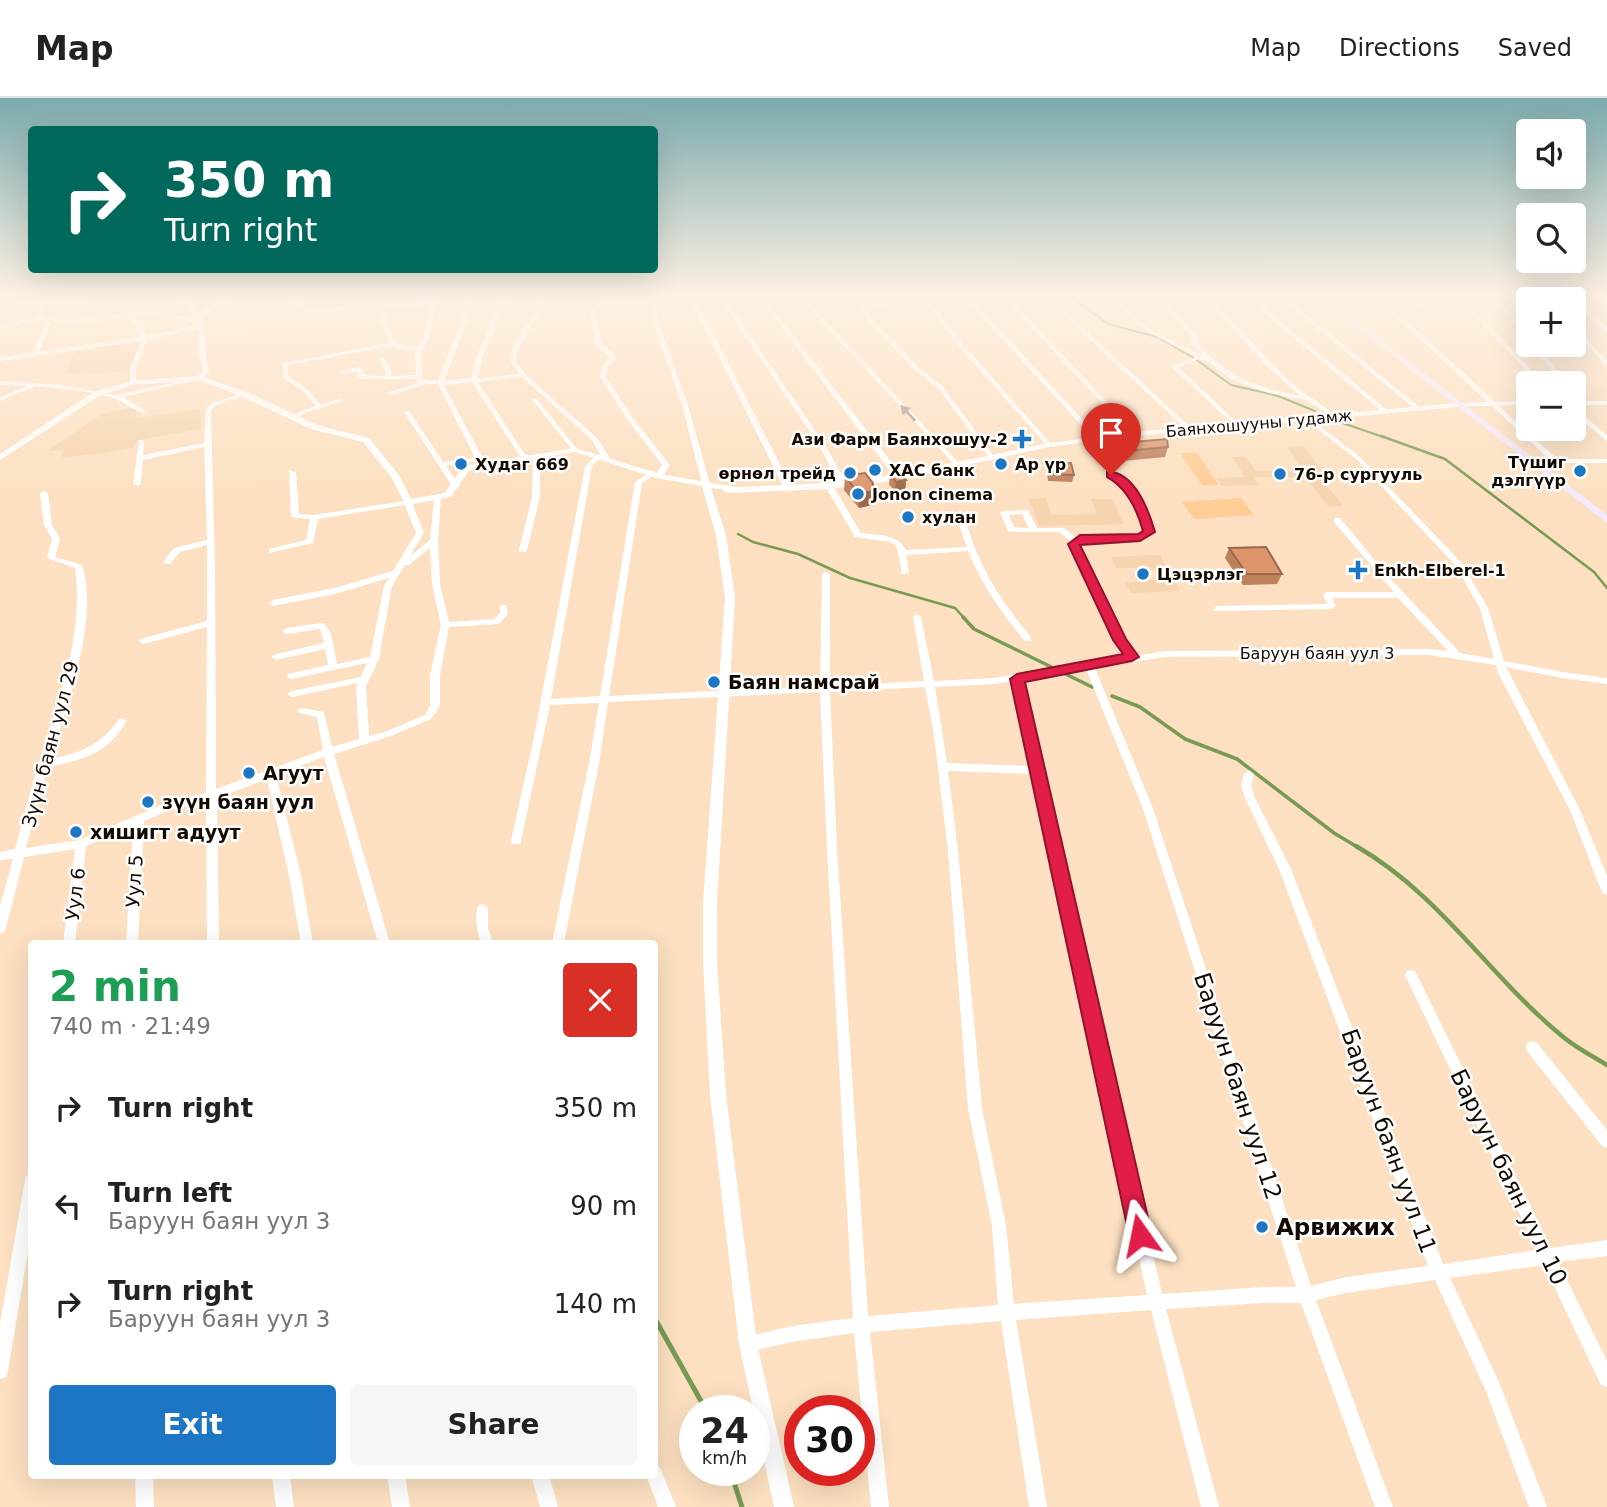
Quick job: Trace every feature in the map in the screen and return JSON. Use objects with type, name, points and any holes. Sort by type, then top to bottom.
[{"type":"main road","points":[[1402,361],[1607,520]]},
{"type":"street","points":[[133,383],[133,368],[136,361]]},
{"type":"street","points":[[114,397],[196,378],[206,371],[203,361]]},
{"type":"street","points":[[307,361],[285,365],[285,377],[306,390],[319,406]]},
{"type":"street","points":[[383,361],[389,373],[387,378]]},
{"type":"street","points":[[419,361],[422,380]]},
{"type":"street","points":[[449,361],[440,383],[482,462]]},
{"type":"street","points":[[479,361],[475,381],[521,454],[533,458]]},
{"type":"street","points":[[513,361],[523,374],[594,439],[602,458]]},
{"type":"street","points":[[559,940],[594,763],[639,482],[655,475],[667,465],[629,418],[603,377],[605,367],[610,361]]},
{"type":"street","points":[[669,361],[685,405],[721,535],[730,598],[712,846],[710,962],[719,1107],[748,1344],[784,1507]]},
{"type":"street","points":[[724,361],[789,490]]},
{"type":"street","points":[[765,361],[822,444],[843,484]]},
{"type":"street","points":[[810,361],[899,477]]},
{"type":"street","points":[[861,361],[955,462]]},
{"type":"street","points":[[909,361],[940,387],[991,456]]},
{"type":"street","points":[[975,361],[1049,445]]},
{"type":"street","points":[[1023,361],[1095,440],[1111,475],[1125,482],[1144,513],[1149,532],[1140,537],[1075,541]]},
{"type":"street","points":[[1065,361],[1134,434]]},
{"type":"street","points":[[1115,361],[1189,429]]},
{"type":"street","points":[[1190,361],[1174,366],[1236,424]]},
{"type":"street","points":[[1264,361],[1304,399],[1328,417]]},
{"type":"street","points":[[1324,361],[1385,411]]},
{"type":"street","points":[[1359,361],[1416,408]]},
{"type":"street","points":[[1446,361],[1555,461]]},
{"type":"street","points":[[1208,362],[1250,387],[1304,399]]},
{"type":"street","points":[[343,372],[358,369],[361,377],[440,383],[523,374]]},
{"type":"street","points":[[0,458],[98,393],[133,383],[196,378],[244,394],[294,418],[366,440],[396,477],[420,533],[388,586],[374,659],[361,686],[365,741]]},
{"type":"street","points":[[391,393],[422,380]]},
{"type":"street","points":[[0,383],[22,381],[33,386],[98,393],[114,397],[144,412]]},
{"type":"street","points":[[0,399],[33,386]]},
{"type":"street","points":[[213,940],[210,542],[205,445],[208,409],[244,394]]},
{"type":"street","points":[[535,400],[575,450]]},
{"type":"street","points":[[294,418],[319,406],[340,401]]},
{"type":"street","points":[[1458,405],[1516,403]]},
{"type":"street","points":[[1586,403],[1607,403]]},
{"type":"street","name":"Баянхошууны гудамж","points":[[877,480],[1049,445],[1134,434],[1458,405]]},
{"type":"street","points":[[407,412],[456,486]]},
{"type":"street","points":[[1307,418],[1358,458],[1458,564],[1484,608],[1501,662],[1527,723],[1575,810],[1607,890]]},
{"type":"street","points":[[1586,420],[1607,439]]},
{"type":"street","points":[[137,484],[141,441]]},
{"type":"street","points":[[140,458],[205,445]]},
{"type":"street","points":[[440,464],[533,458],[575,450],[655,475],[734,489],[789,490],[877,480]]},
{"type":"street","points":[[523,550],[536,497],[533,458]]},
{"type":"street","points":[[516,841],[589,467],[602,458]]},
{"type":"street","points":[[1540,467],[1555,461],[1607,461]]},
{"type":"street","points":[[292,472],[295,516],[314,517],[448,495],[465,470],[482,462]]},
{"type":"street","points":[[829,486],[841,507],[848,512],[858,535],[893,540],[901,547],[905,572]]},
{"type":"street","points":[[710,498],[720,491],[734,489]]},
{"type":"street","name":"Зүүн баян уул 29","points":[[0,928],[43,766],[69,686],[84,586],[79,567],[51,558],[56,539],[48,525],[44,494]]},
{"type":"street","points":[[0,856],[82,844],[167,807],[210,796],[328,751],[408,727],[428,717],[435,706],[435,675],[445,625],[436,584],[434,541],[438,498]]},
{"type":"street","points":[[272,551],[310,541],[314,517]]},
{"type":"street","points":[[1337,520],[1401,596],[1456,654]]},
{"type":"street","points":[[962,522],[970,549],[1004,612],[1028,639]]},
{"type":"street","points":[[1034,530],[1061,530],[1075,541],[1119,640],[1132,657]]},
{"type":"street","points":[[273,603],[333,594],[369,584],[397,571],[434,541]]},
{"type":"street","points":[[167,562],[177,550],[210,542]]},
{"type":"street","points":[[902,553],[970,549]]},
{"type":"street","points":[[826,574],[825,688],[862,1325],[880,1507]]},
{"type":"street","points":[[1217,609],[1332,606],[1327,595],[1401,596]]},
{"type":"street","points":[[445,625],[496,622],[504,614],[503,607]]},
{"type":"street","points":[[917,617],[942,767],[966,982],[975,1108],[999,1226],[1008,1313],[1038,1507]]},
{"type":"street","points":[[143,641],[211,623]]},
{"type":"street","points":[[286,631],[322,626],[326,630],[333,666]]},
{"type":"street","points":[[276,657],[328,645]]},
{"type":"street","name":"Баруун баян уул 3","points":[[545,702],[1017,679],[1132,657],[1165,654],[1456,654],[1550,673],[1607,681]]},
{"type":"street","points":[[291,676],[374,659]]},
{"type":"street","name":"Баруун баян уул 12","points":[[1089,665],[1147,806],[1306,1295],[1384,1507]]},
{"type":"street","points":[[292,694],[364,679]]},
{"type":"street","points":[[1017,679],[1157,1303],[1210,1507]]},
{"type":"street","points":[[302,711],[321,714],[328,751],[383,940]]},
{"type":"street","points":[[43,766],[91,754],[112,739],[122,721]]},
{"type":"street","points":[[942,767],[1037,770]]},
{"type":"street","points":[[271,774],[294,871],[306,940]]},
{"type":"street","name":"Баруун баян уул 11","points":[[1249,774],[1246,785],[1250,798],[1290,882],[1438,1273],[1493,1388],[1538,1507]]},
{"type":"street","name":"Уул 5","points":[[132,940],[139,819]]},
{"type":"street","name":"Уул 6","points":[[69,940],[82,844]]},
{"type":"street","points":[[482,909],[482,928],[486,940]]},
{"type":"street","name":"Баруун баян уул 10","points":[[1411,975],[1607,1379]]},
{"type":"street","points":[[1532,1047],[1607,1141]]},
{"type":"street","points":[[0,1371],[28,1204]]},
{"type":"street","points":[[748,1344],[776,1336],[862,1325],[1008,1313],[1306,1295],[1346,1285],[1607,1248]]},
{"type":"street","points":[[144,1479],[145,1507]]},
{"type":"street","points":[[282,1479],[285,1507]]},
{"type":"street","points":[[397,1479],[401,1507]]},
{"type":"street","points":[[541,1479],[549,1507]]},
{"type":"street","points":[[656,1479],[667,1507]]},
{"type":"shaded area","points":[[70,361],[132,361],[129,372],[64,374]]},
{"type":"shaded area","points":[[135,409],[137,418],[200,409],[201,429],[138,440],[133,448],[110,452],[62,458],[64,450],[47,451],[102,414]]},
{"type":"shaded area","name":"76-р сургууль","points":[[1303,446],[1322,471],[1316,472],[1343,506],[1328,506],[1305,477],[1254,477],[1258,485],[1222,486],[1216,478],[1245,477],[1232,457],[1246,457],[1256,471],[1304,471],[1287,447]]},
{"type":"shaded area","points":[[1180,453],[1197,453],[1219,485],[1202,485]]},
{"type":"shaded area","points":[[1045,498],[1052,515],[1097,514],[1091,499],[1112,499],[1124,524],[1039,526],[1029,499]]},
{"type":"shaded area","points":[[1241,498],[1254,515],[1194,519],[1182,502]]},
{"type":"shaded area","name":"Цэцэрлэг","points":[[1160,555],[1167,568],[1144,569],[1150,580],[1174,580],[1180,591],[1131,593],[1125,583],[1143,581],[1136,568],[1116,568],[1111,557]]},
{"type":"building","points":[[1167,439],[1168,447],[1126,451],[1120,443]]},
{"type":"building","points":[[1071,463],[1074,475],[1050,474],[1048,465]]},
{"type":"building","points":[[900,472],[906,480],[896,482],[890,474]]},
{"type":"building","points":[[865,473],[873,483],[873,491],[859,494],[845,476]]},
{"type":"building","points":[[1266,547],[1282,574],[1247,574],[1229,548]]},
{"type":"waterway","points":[[1198,361],[1231,385],[1278,396],[1315,411]]},
{"type":"waterway","points":[[1331,419],[1386,438]]},
{"type":"waterway","points":[[1381,436],[1445,459],[1594,572],[1607,588]]},
{"type":"waterway","points":[[738,534],[753,542],[798,554],[850,578],[955,608],[965,619]]},
{"type":"waterway","points":[[963,617],[974,629],[1092,687]]},
{"type":"waterway","points":[[1112,696],[1140,707],[1185,739],[1237,759],[1334,833],[1359,848]]},
{"type":"waterway","points":[[1359,848],[1414,888],[1535,1012],[1562,1036],[1607,1065]]},
{"type":"waterway","points":[[658,1324],[698,1395]]},
{"type":"waterway","points":[[735,1486],[742,1507]]},
{"type":"place","name":"Ази Фарм Баянхошуу-2","points":[[1022,439]]},
{"type":"place","name":"Худаг 669","points":[[461,464]]},
{"type":"place","name":"Ар үр","points":[[1001,464]]},
{"type":"place","name":"ХАС банк","points":[[875,470]]},
{"type":"place","name":"Түшиг дэлгүүр","points":[[1580,471]]},
{"type":"place","name":"өрнөл трейд","points":[[850,473]]},
{"type":"place","name":"76-р сургууль","points":[[1280,474]]},
{"type":"place","name":"Jonon cinema","points":[[858,494]]},
{"type":"place","name":"хулан","points":[[908,517]]},
{"type":"place","name":"Enkh-Elberel-1","points":[[1358,570]]},
{"type":"place","name":"Цэцэрлэг","points":[[1143,574]]},
{"type":"place","name":"Баян намсрай","points":[[714,682]]},
{"type":"place","name":"Агуут","points":[[249,773]]},
{"type":"place","name":"зүүн баян уул","points":[[148,802]]},
{"type":"place","name":"хишигт адуут","points":[[76,832]]},
{"type":"place","name":"Арвижих","points":[[1262,1227]]},
{"type":"route","points":[[1111,475],[1125,482],[1144,513],[1149,532],[1140,537],[1080,539],[1074,544],[1119,640],[1132,657],[1017,679],[1140,1235]]}]
